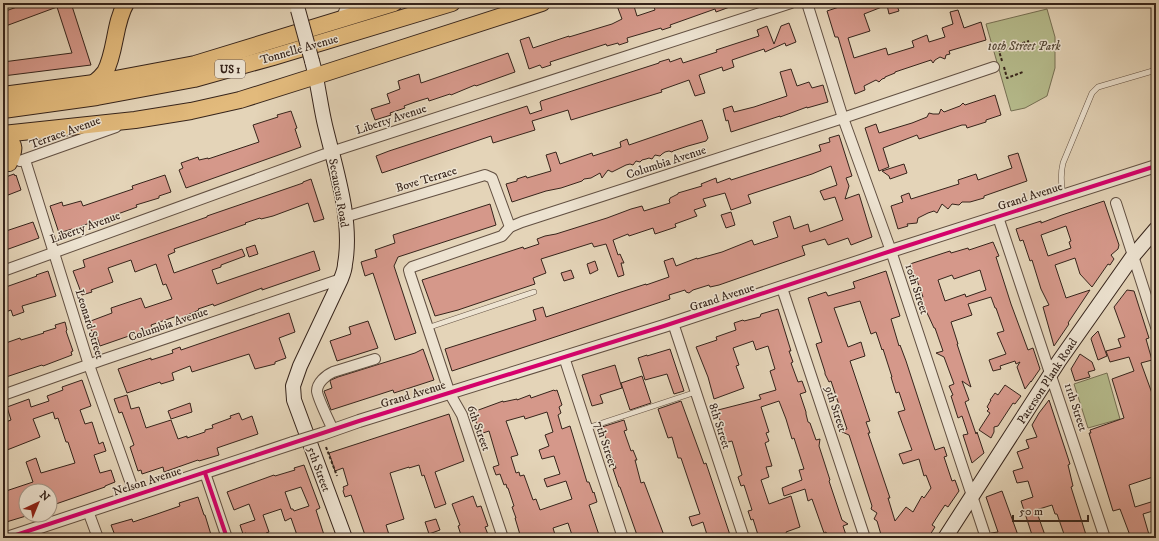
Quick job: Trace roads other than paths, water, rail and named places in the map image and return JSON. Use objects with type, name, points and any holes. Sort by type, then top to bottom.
[{"type":"highway","points":[[94,83],[104,72],[111,56],[115,35],[126,3]]},
{"type":"highway","name":"Tonnelle Avenue","points":[[3,95],[94,83],[195,64],[393,3]]},
{"type":"highway","name":"Tonnelle Avenue","points":[[3,110],[97,97],[194,79],[452,3]]},
{"type":"highway","points":[[4,134],[135,120],[190,111],[240,100],[314,69],[542,3]]},
{"type":"highway","points":[[4,134],[12,142],[14,150],[6,164]]},
{"type":"main road","name":"Secaucus Road","points":[[294,400],[293,386],[300,366],[341,279],[346,264],[347,242],[345,217],[338,179],[322,113],[314,69],[297,7]]},
{"type":"main road","name":"Paterson Plank Road","points":[[945,538],[1051,374],[1133,256],[1156,229]]},
{"type":"main road","name":"5th Street","points":[[294,400],[345,538]]},
{"type":"street","points":[[341,19],[348,3]]},
{"type":"street","points":[[376,3],[393,3]]},
{"type":"street","name":"Liberty Avenue","points":[[3,271],[331,152],[791,3]]},
{"type":"street","name":"10th Street","points":[[807,3],[843,118],[891,251],[986,538]]},
{"type":"street","name":"Columbia Avenue","points":[[427,328],[409,270],[412,267],[502,236],[510,227],[522,222],[843,118],[994,67]]},
{"type":"street","name":"Terrace Avenue","points":[[6,164],[25,160],[135,120]]},
{"type":"street","name":"Leonard Street","points":[[25,160],[89,365],[135,495]]},
{"type":"street","name":"Grand Avenue","points":[[293,444],[359,421],[450,394],[673,323],[1156,166]]},
{"type":"street","name":"Bove Terrace","points":[[345,217],[486,175],[492,178],[510,227]]},
{"type":"street","points":[[1116,203],[1156,327]]},
{"type":"street","name":"11th Street","points":[[998,217],[1105,538]]},
{"type":"street","name":"Columbia Avenue","points":[[3,395],[341,279]]},
{"type":"street","name":"9th Street","points":[[782,288],[865,538]]},
{"type":"street","name":"8th Street","points":[[673,323],[744,538]]},
{"type":"street","name":"6th Street","points":[[427,328],[450,394],[462,415],[502,538]]},
{"type":"street","name":"7th Street","points":[[564,357],[623,538]]},
{"type":"street","points":[[328,432],[317,392],[318,385],[328,374],[375,359]]},
{"type":"street","name":"Nelson Avenue","points":[[7,538],[293,444]]},
{"type":"street","points":[[205,473],[227,538]]},
{"type":"street","points":[[88,511],[98,538]]},
{"type":"lane","points":[[1063,196],[1061,184],[1063,163],[1092,93],[1098,86],[1156,70]]},
{"type":"lane","points":[[427,328],[534,292]]},
{"type":"lane","points":[[587,428],[696,392]]},
{"type":"park label","name":"10th Street Park","points":[[1024,46]]}]
